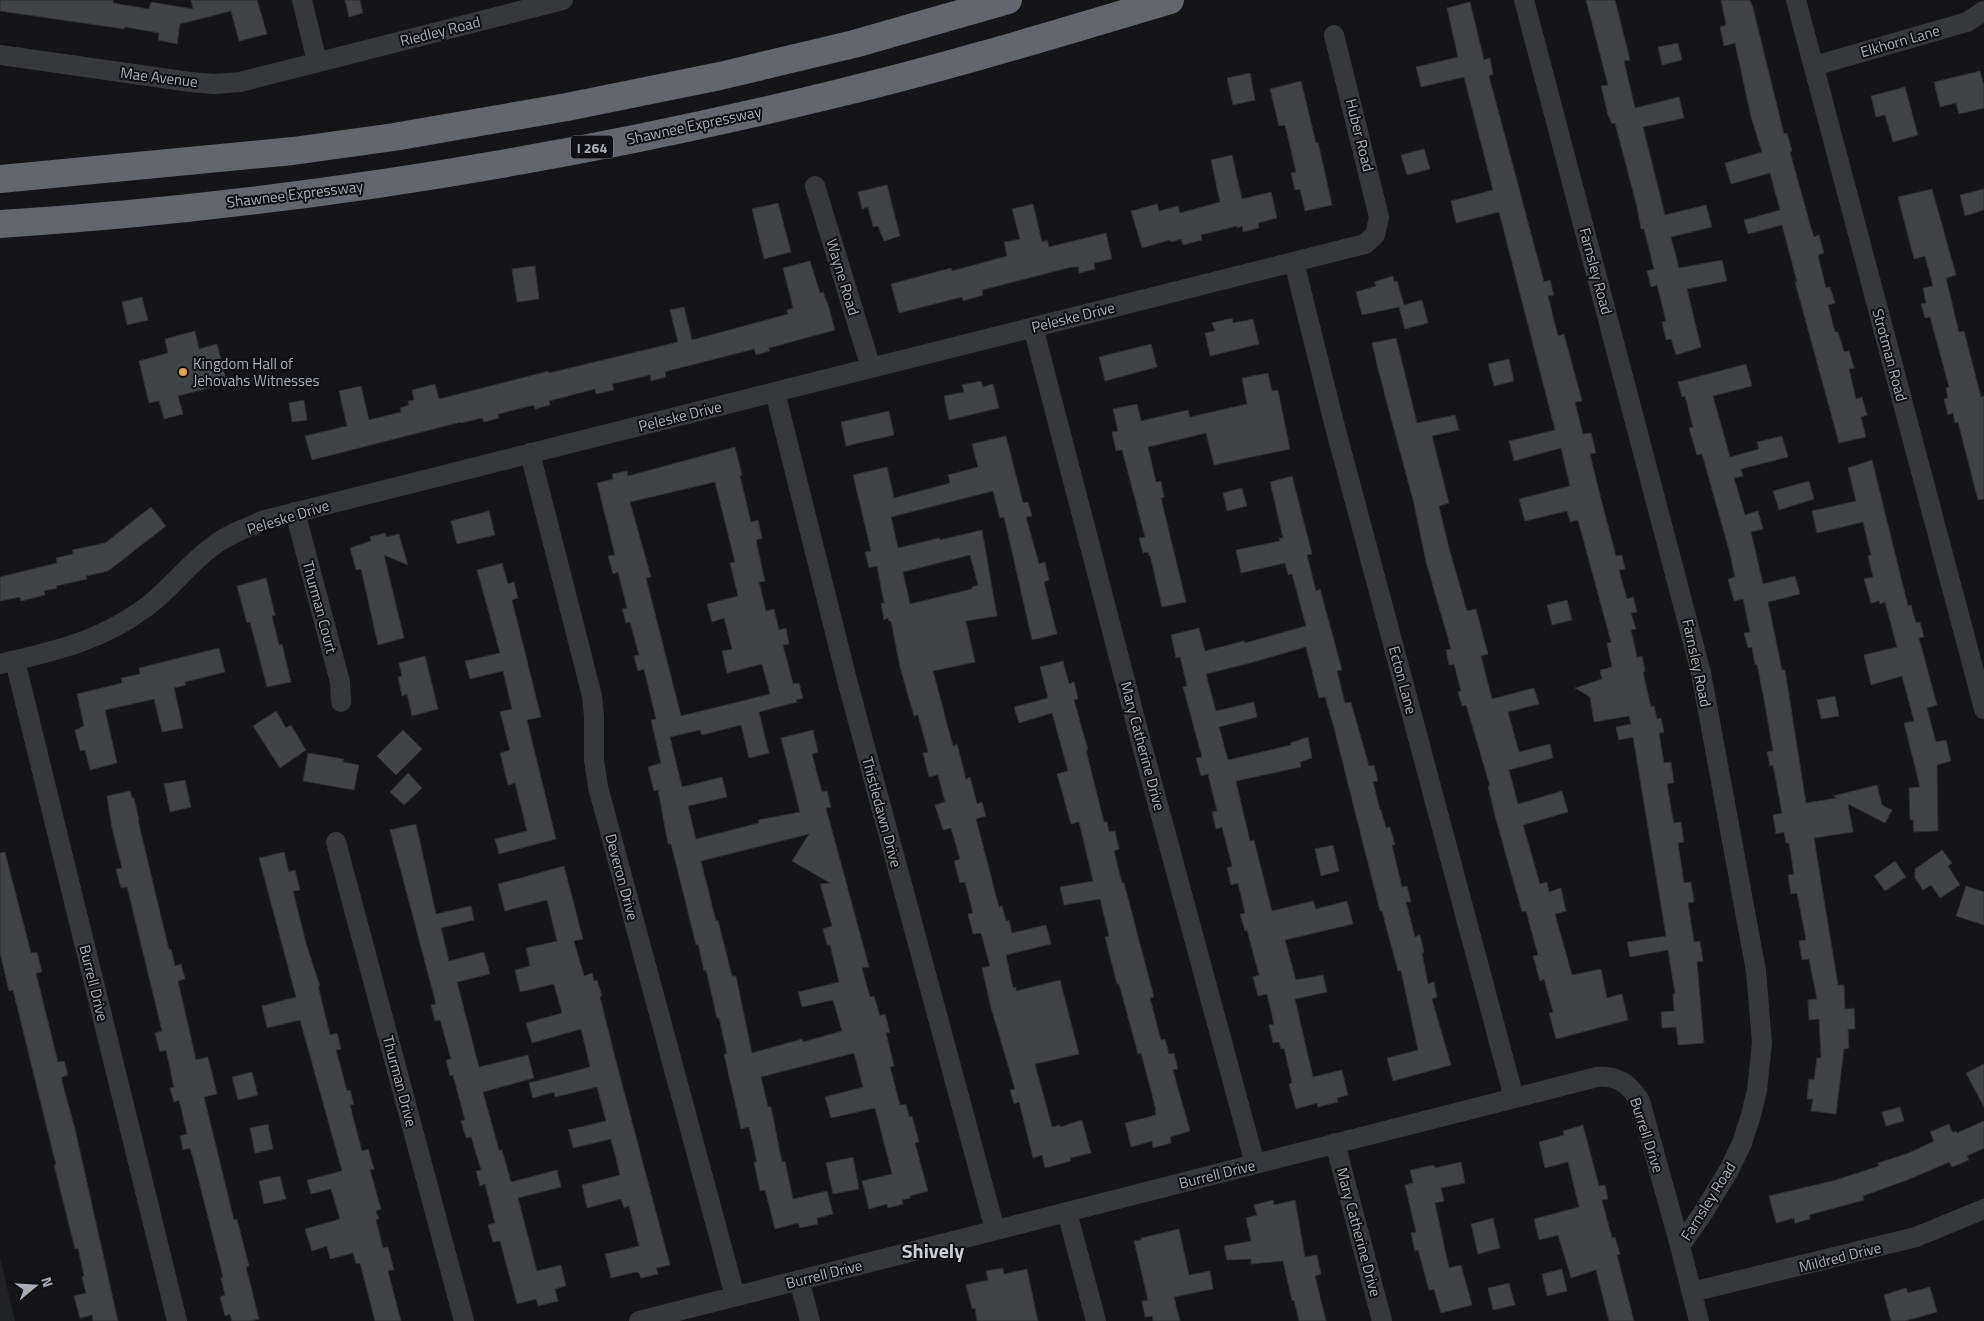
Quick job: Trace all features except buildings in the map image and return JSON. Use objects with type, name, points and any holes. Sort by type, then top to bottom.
[{"type":"highway","points":[[0,179],[293,151],[394,137],[567,107],[720,76],[854,44],[1008,0]]},
{"type":"highway","name":"Shawnee Expressway","points":[[0,224],[98,217],[302,194],[440,174],[562,153],[658,134],[835,94],[997,52],[1170,0]]},
{"type":"street","points":[[302,0],[317,62]]},
{"type":"street","name":"Riedley Road","points":[[317,62],[563,0]]},
{"type":"street","name":"Farnsley Road","points":[[1524,0],[1701,673],[1756,971],[1762,1043],[1757,1090],[1751,1115],[1742,1143],[1725,1178],[1680,1246],[1699,1321]]},
{"type":"street","name":"Strotman Road","points":[[1796,0],[1984,710]]},
{"type":"street","name":"Elkhorn Lane","points":[[1814,66],[1967,22],[1984,11]]},
{"type":"street","name":"Huber Road","points":[[1334,35],[1380,217],[1374,235]]},
{"type":"street","name":"Mae Avenue","points":[[0,55],[214,84],[240,82],[317,62]]},
{"type":"street","name":"Wayne Road","points":[[815,186],[871,368]]},
{"type":"street","name":"Peleske Drive","points":[[8,662],[78,644],[114,628],[146,607],[193,562],[214,545],[265,520],[1365,244],[1374,235]]},
{"type":"street","name":"Ecton Lane","points":[[1294,262],[1334,423],[1514,1098]]},
{"type":"street","name":"Mary Catherine Drive","points":[[1033,327],[1141,742],[1255,1164]]},
{"type":"street","name":"Thistledawn Drive","points":[[774,392],[848,684],[995,1230]]},
{"type":"street","name":"Deveron Drive","points":[[530,453],[592,696],[594,760],[598,787],[735,1296]]},
{"type":"street","name":"Thurman Court","points":[[295,512],[340,682],[341,702]]},
{"type":"street","name":"Burrell Drive","points":[[8,662],[177,1321]]},
{"type":"street","name":"Thurman Drive","points":[[336,842],[464,1321]]},
{"type":"street","name":"Burrell Drive","points":[[639,1321],[1335,1143],[1607,1076],[1622,1080],[1632,1088],[1640,1101],[1680,1246]]},
{"type":"street","name":"Mary Catherine Drive","points":[[1335,1143],[1382,1321]]},
{"type":"street","points":[[1067,1212],[1096,1321]]},
{"type":"street","name":"Mildred Drive","points":[[1692,1292],[1916,1237],[1983,1212]]},
{"type":"street","points":[[799,1280],[810,1321]]},
{"type":"shaded area","points":[[0,1258],[15,1321],[0,1321]]},
{"type":"place","name":"Kingdom Hall of Jehovahs Witnesses","points":[[183,372]]},
{"type":"district","name":"Shively","points":[[933,1250]]}]
